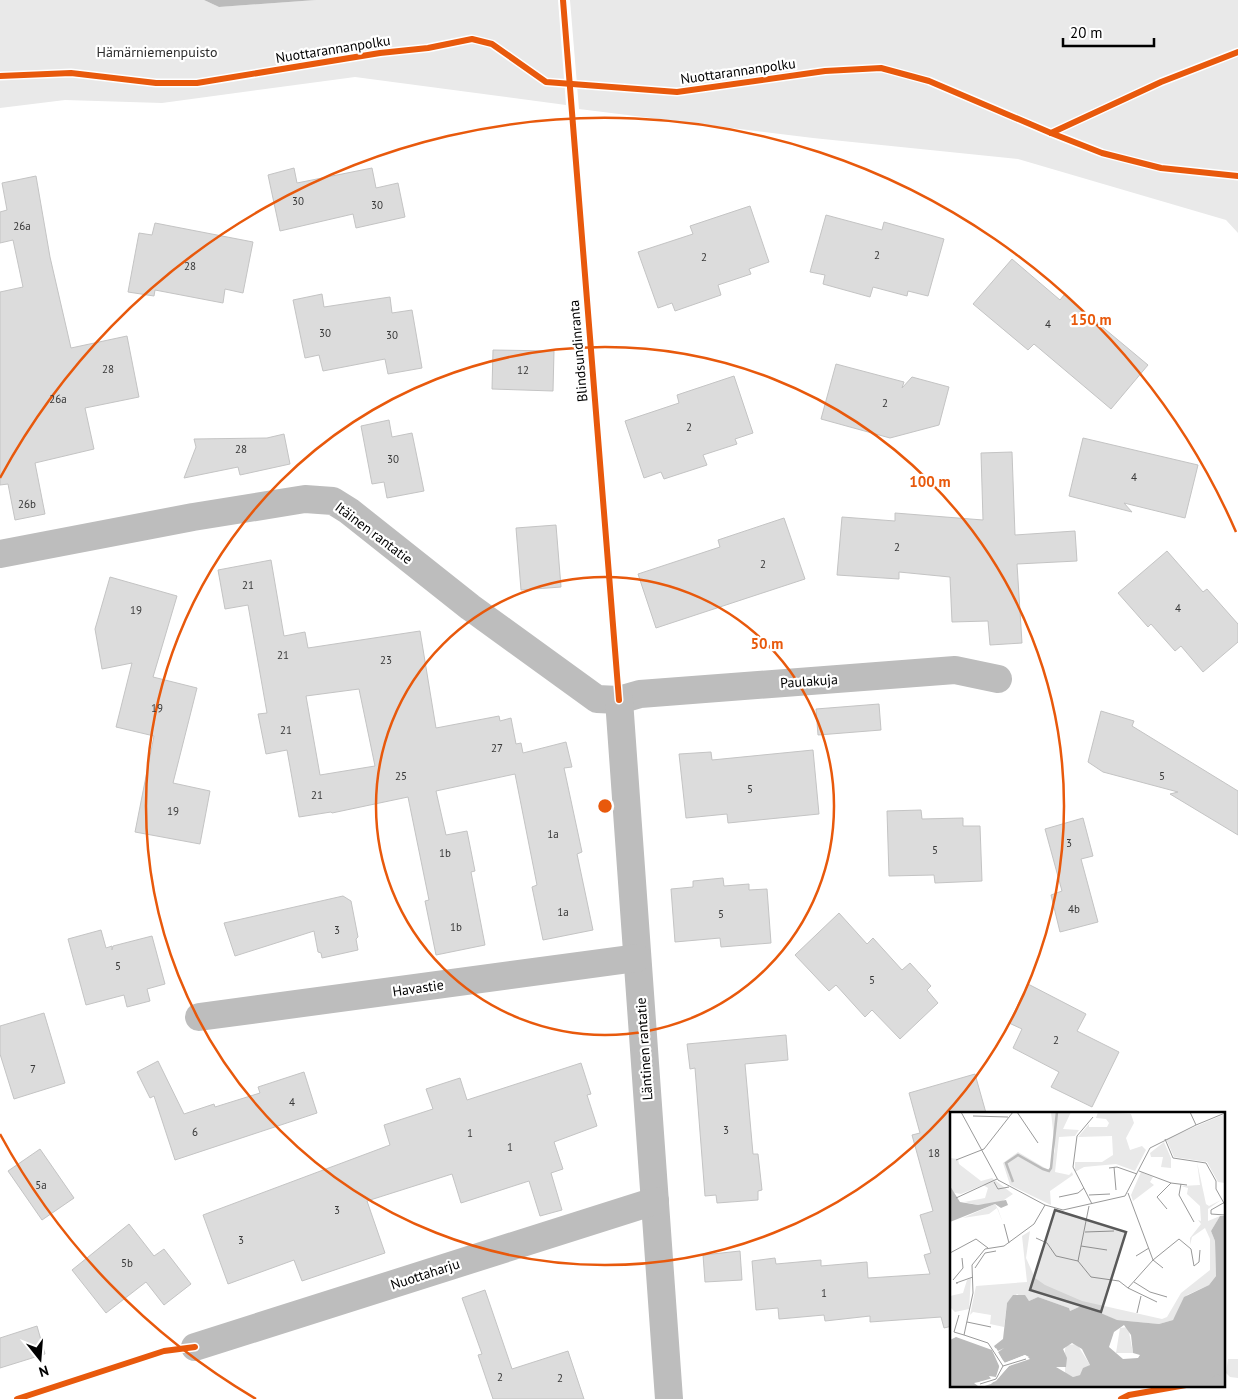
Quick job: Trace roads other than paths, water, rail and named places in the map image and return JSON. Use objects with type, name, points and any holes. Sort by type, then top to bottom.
[{"type":"street","name":"Itäinen rantatie","points":[[0,554],[193,517],[306,499],[333,502],[349,511],[470,607],[597,699],[619,700]]},
{"type":"street","name":"Paulakuja","points":[[619,700],[640,694],[955,670],[998,679]]},
{"type":"street","name":"Läntinen rantatie","points":[[619,700],[669,1399]]},
{"type":"street","name":"Havastie","points":[[199,1017],[637,958]]},
{"type":"street","name":"Nuottaharju","points":[[195,1347],[655,1202]]},
{"type":"park label","name":"Hämärniemenpuisto","points":[[157,52]]}]
